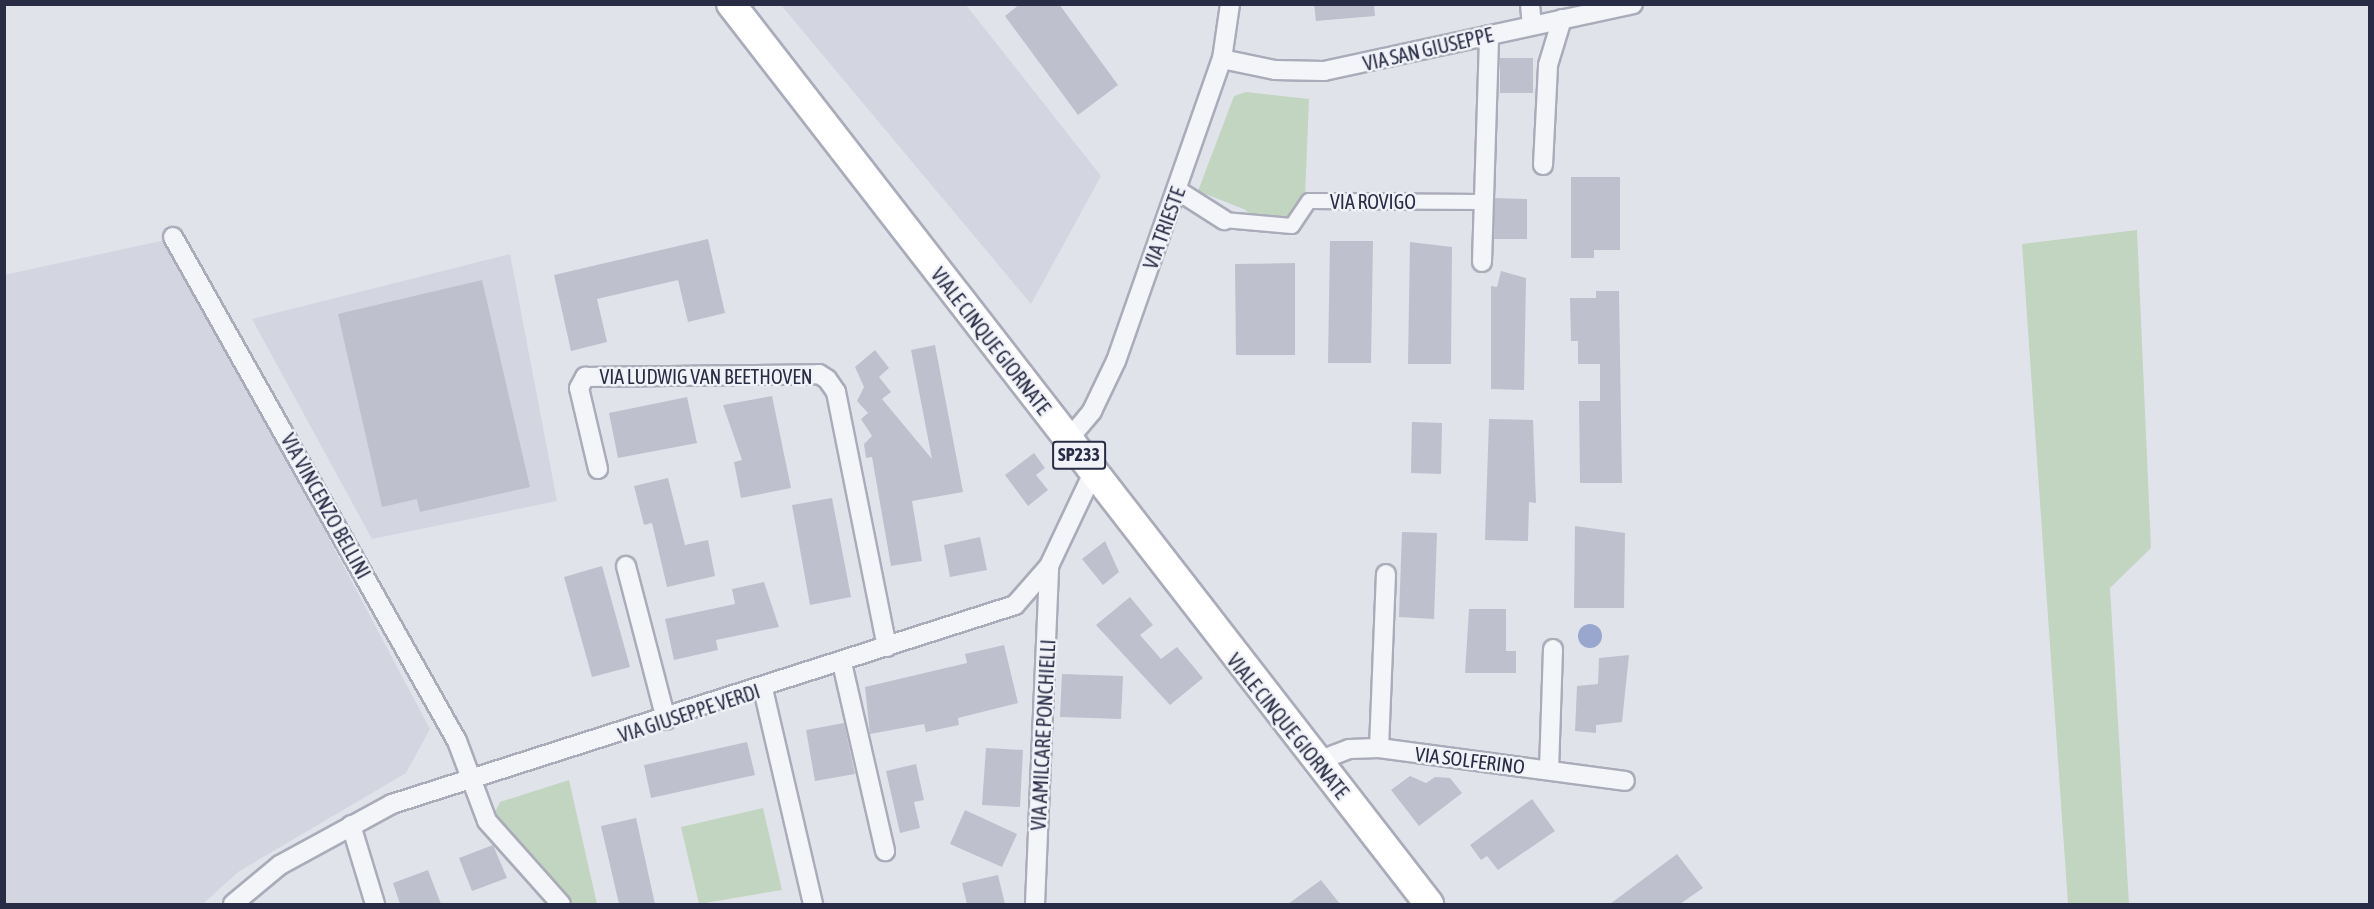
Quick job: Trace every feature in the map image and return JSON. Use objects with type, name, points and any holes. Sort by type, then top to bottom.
[{"type":"main road","name":"VIALE CINQUE GIORNATE","points":[[730,4],[1429,904]]},
{"type":"street","name":"VIA TRIESTE","points":[[1068,440],[1092,411],[1116,361],[1222,59],[1230,4]]},
{"type":"street","points":[[1530,4],[1532,25]]},
{"type":"street","name":"VIA SAN GIUSEPPE","points":[[1222,59],[1312,72],[1633,4]]},
{"type":"street","points":[[1543,165],[1545,84],[1562,19]]},
{"type":"street","points":[[1482,262],[1489,35]]},
{"type":"street","name":"VIA ROVIGO","points":[[1177,190],[1224,220],[1292,226],[1309,201],[1484,202]]},
{"type":"street","name":"VIA VINCENZO BELLINI","points":[[173,237],[457,741],[487,821],[561,904]]},
{"type":"street","name":"VIA LUDWIG VAN BEETHOVEN","points":[[598,469],[579,388],[585,377],[819,375],[827,379],[836,392],[887,647]]},
{"type":"street","name":"VIA GIUSEPPE VERDI","points":[[233,904],[280,865],[392,804],[666,720],[1015,605],[1049,566],[1093,473]]},
{"type":"street","points":[[626,566],[666,720]]},
{"type":"street","name":"VIA AMILCARE PONCHIELLI","points":[[1035,904],[1049,566]]},
{"type":"street","points":[[1379,748],[1386,574]]},
{"type":"street","points":[[1549,770],[1552,649]]},
{"type":"street","points":[[842,663],[885,851]]},
{"type":"street","points":[[763,689],[813,904]]},
{"type":"street","name":"VIA SOLFERINO","points":[[1318,761],[1349,749],[1379,748],[1625,781]]},
{"type":"street","points":[[351,825],[375,904]]},
{"type":"shaded area","points":[[781,5],[966,5],[1101,176],[1031,304]]},
{"type":"shaded area","points":[[170,239],[430,729],[406,773],[238,872],[203,904],[5,904],[4,275]]},
{"type":"shaded area","points":[[510,254],[557,501],[372,539],[252,319]]},
{"type":"green space","points":[[1246,92],[1309,99],[1305,198],[1290,220],[1252,220],[1246,210],[1198,191],[1234,96]]},
{"type":"green space","points":[[2137,230],[2151,548],[2110,588],[2129,904],[2068,904],[2022,244]]},
{"type":"green space","points":[[569,780],[597,904],[573,904],[495,812],[500,802]]},
{"type":"green space","points":[[763,808],[782,890],[699,904],[681,827]]},
{"type":"water","points":[[1590,624],[1595,625],[1601,631],[1601,641],[1595,647],[1590,648],[1585,647],[1579,641],[1578,636],[1579,631],[1585,625]]},
{"type":"building","points":[[1020,4],[1059,4],[1118,85],[1078,115],[1005,16]]},
{"type":"building","points":[[1314,4],[1374,4],[1375,16],[1316,21]]},
{"type":"building","points":[[1500,58],[1533,58],[1533,93],[1500,93]]},
{"type":"building","points":[[1571,177],[1620,177],[1620,250],[1594,250],[1594,258],[1571,258]]},
{"type":"building","points":[[1495,198],[1527,199],[1527,239],[1494,239]]},
{"type":"building","points":[[708,239],[725,313],[688,322],[678,280],[597,299],[607,342],[571,351],[554,275]]},
{"type":"building","points":[[1330,241],[1373,241],[1371,363],[1328,363]]},
{"type":"building","points":[[1410,242],[1452,247],[1451,364],[1408,364]]},
{"type":"building","points":[[1295,263],[1295,355],[1236,355],[1235,264]]},
{"type":"building","points":[[1501,271],[1526,278],[1524,390],[1491,389],[1491,286],[1497,287]]},
{"type":"building","points":[[482,280],[530,487],[420,512],[417,499],[382,507],[338,314]]},
{"type":"building","points":[[1596,291],[1619,291],[1622,483],[1580,483],[1579,401],[1600,401],[1600,364],[1578,364],[1578,341],[1571,341],[1570,298],[1596,298]]},
{"type":"building","points":[[935,345],[963,492],[912,501],[922,561],[891,566],[872,457],[866,458],[864,444],[872,436],[861,419],[868,413],[857,401],[864,387],[855,367],[875,350],[889,368],[879,377],[891,392],[882,399],[932,459],[911,350]]},
{"type":"building","points":[[772,396],[791,488],[741,498],[734,462],[742,460],[723,405]]},
{"type":"building","points":[[687,397],[697,443],[618,458],[609,413]]},
{"type":"building","points":[[1489,419],[1533,420],[1536,503],[1529,502],[1528,541],[1485,540]]},
{"type":"building","points":[[1412,422],[1442,423],[1441,474],[1411,473]]},
{"type":"building","points":[[1034,453],[1045,468],[1036,475],[1048,490],[1028,506],[1005,475]]},
{"type":"building","points":[[668,478],[685,545],[708,540],[715,576],[667,587],[652,523],[644,525],[634,486]]},
{"type":"building","points":[[832,498],[851,597],[810,605],[792,505]]},
{"type":"building","points":[[1575,526],[1625,533],[1624,608],[1574,608]]},
{"type":"building","points":[[1402,532],[1437,533],[1434,619],[1399,617]]},
{"type":"building","points":[[980,537],[987,570],[950,577],[944,545]]},
{"type":"building","points":[[1105,541],[1119,572],[1103,585],[1082,559]]},
{"type":"building","points":[[602,566],[630,667],[592,677],[564,577]]},
{"type":"building","points":[[764,582],[779,627],[716,640],[718,650],[674,660],[665,619],[735,604],[732,589]]},
{"type":"building","points":[[1130,597],[1153,625],[1140,635],[1161,659],[1177,647],[1203,678],[1170,705],[1096,625]]},
{"type":"building","points":[[1469,609],[1506,609],[1506,651],[1516,651],[1516,673],[1465,673]]},
{"type":"building","points":[[1004,645],[1018,703],[958,718],[959,725],[926,732],[924,724],[870,734],[865,687],[967,663],[965,654]]},
{"type":"building","points":[[1629,655],[1622,722],[1596,725],[1596,733],[1575,731],[1577,686],[1598,684],[1599,658]]},
{"type":"building","points":[[1062,674],[1123,676],[1121,719],[1060,717]]},
{"type":"building","points":[[844,723],[855,774],[815,781],[806,730]]},
{"type":"building","points":[[747,742],[755,775],[651,798],[644,765]]},
{"type":"building","points":[[986,748],[1023,750],[1020,807],[982,805]]},
{"type":"building","points":[[916,764],[924,800],[914,802],[920,828],[900,833],[886,771]]},
{"type":"building","points":[[1410,776],[1426,783],[1435,777],[1450,778],[1462,793],[1419,826],[1391,790]]},
{"type":"building","points":[[1532,799],[1555,831],[1498,870],[1487,856],[1481,860],[1470,845]]},
{"type":"building","points":[[965,810],[1017,834],[1002,867],[950,844]]},
{"type":"building","points":[[636,818],[655,904],[619,904],[601,826]]},
{"type":"building","points":[[493,845],[507,878],[472,891],[459,858]]},
{"type":"building","points":[[1677,854],[1703,888],[1680,904],[1610,904]]},
{"type":"building","points":[[428,870],[441,904],[400,904],[393,883]]},
{"type":"building","points":[[998,875],[1005,904],[967,904],[962,883]]},
{"type":"building","points":[[1321,880],[1340,904],[1288,904]]}]
